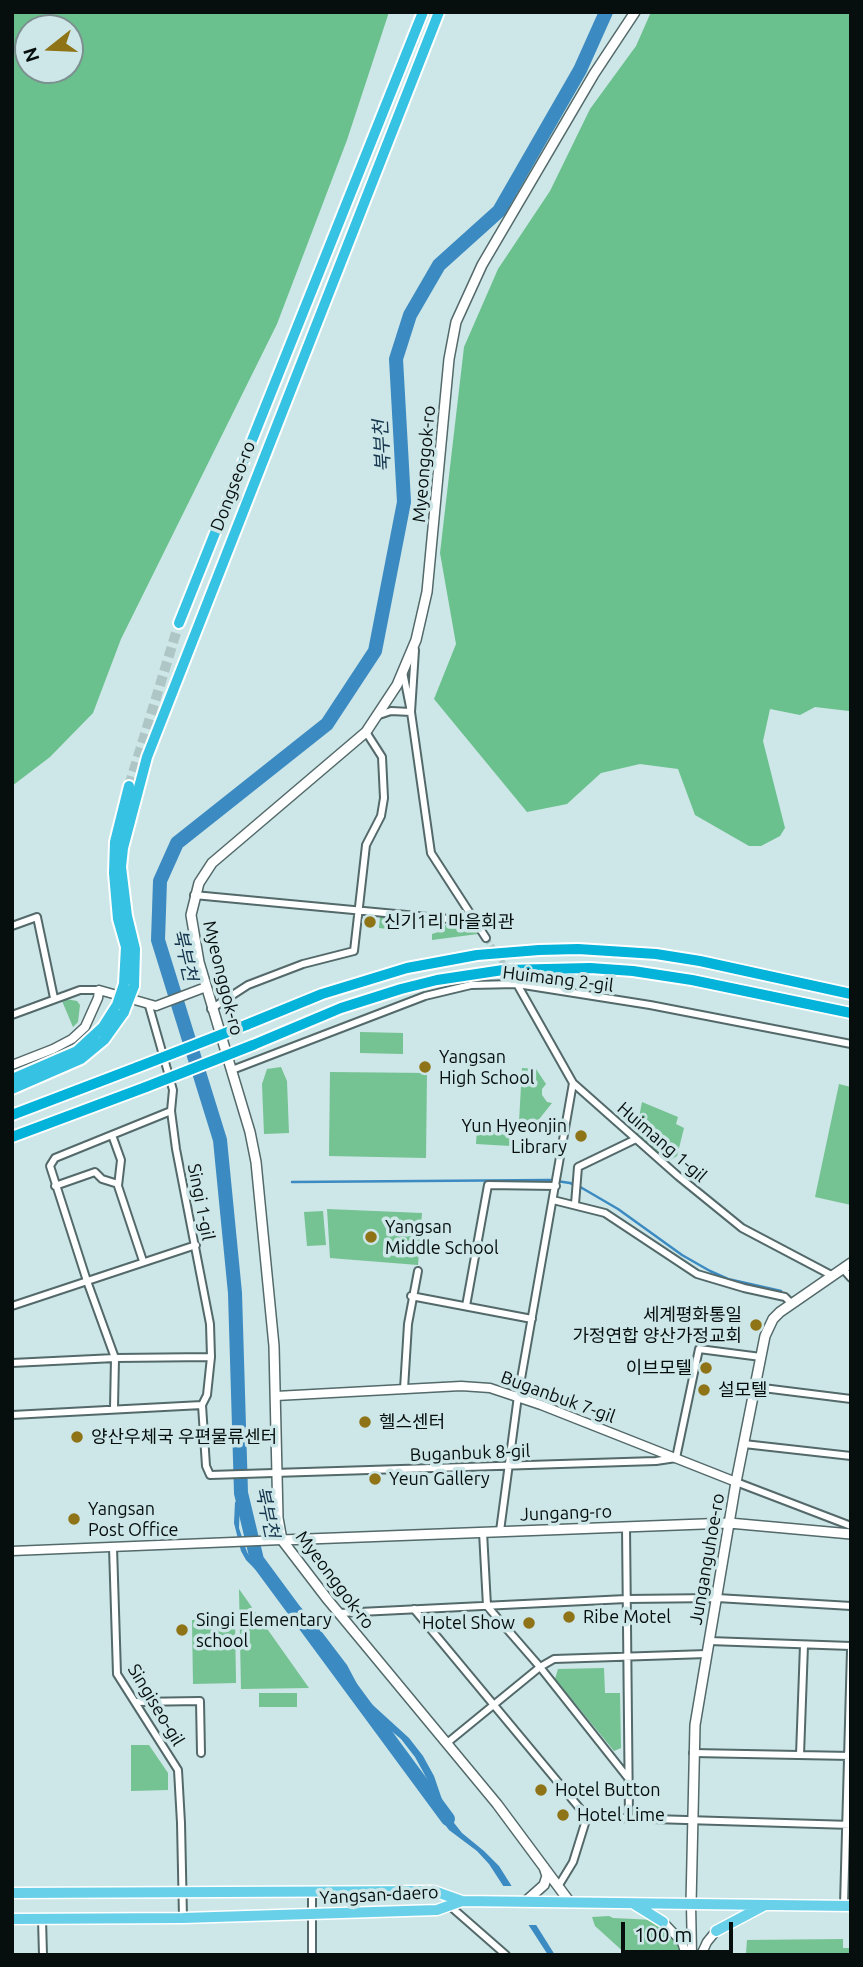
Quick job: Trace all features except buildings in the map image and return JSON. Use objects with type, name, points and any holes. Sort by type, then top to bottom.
[{"type":"highway","name":"Dongseo-ro","points":[[179,623],[423,12]]},
{"type":"highway","name":"Dongseo-ro","points":[[129,985],[135,948],[127,916],[121,867],[123,848],[147,757],[439,12]]},
{"type":"highway","points":[[12,1089],[81,1059],[104,1040],[120,1009],[129,985],[126,947],[116,907],[115,842],[129,786]]},
{"type":"highway","points":[[12,1115],[332,991],[407,968],[477,955],[578,949],[656,954],[851,994]]},
{"type":"highway","points":[[12,1137],[341,1009],[437,980],[503,970],[590,968],[634,971],[692,980],[851,1013]]},
{"type":"highway","points":[[12,1079],[77,1051],[120,1009]]},
{"type":"main road","name":"Myeonggok-ro","points":[[569,1901],[542,1862],[282,1540],[278,1518],[276,1396],[269,1282],[256,1163],[250,1132],[205,987],[192,927],[194,895],[204,874],[224,852],[366,732],[379,715],[403,672],[415,640],[427,592],[449,359],[456,322],[482,265],[598,65],[635,12]]},
{"type":"main road","name":"Junganguhoe-ro","points":[[691,1904],[695,1725],[736,1482],[761,1357],[769,1326],[774,1319],[847,1266]]},
{"type":"main road","name":"Jungang-ro","points":[[282,1540],[729,1523],[851,1534]]},
{"type":"main road","points":[[526,1901],[544,1885],[547,1876],[542,1862]]},
{"type":"main road","name":"Yangsan-daero","points":[[12,1893],[434,1891],[462,1901]]},
{"type":"main road","name":"Yangsan-daero","points":[[12,1919],[183,1918],[437,1910],[462,1901]]},
{"type":"main road","points":[[462,1901],[848,1905]]},
{"type":"main road","points":[[630,1902],[663,1922]]},
{"type":"main road","points":[[716,1931],[767,1904]]},
{"type":"street","points":[[411,712],[415,640]]},
{"type":"street","points":[[403,672],[431,853],[486,938]]},
{"type":"street","points":[[379,715],[391,710],[411,712]]},
{"type":"street","points":[[211,1009],[248,985],[303,964],[354,951],[366,845],[381,816],[384,799],[383,757],[366,732]]},
{"type":"street","points":[[194,895],[449,919],[479,927]]},
{"type":"street","points":[[12,926],[37,917],[54,998]]},
{"type":"street","name":"Huimang 2-gil","points":[[232,1070],[443,990],[471,985],[517,984],[650,1005],[851,1044]]},
{"type":"street","name":"Huimang 1-gil","points":[[517,984],[573,1083],[747,1231],[833,1276]]},
{"type":"street","points":[[12,1015],[80,990],[99,990],[152,1006],[205,987]]},
{"type":"street","points":[[12,1065],[72,1039],[85,1027],[99,990]]},
{"type":"street","name":"Singi 1-gil","points":[[152,1006],[173,1090],[171,1111],[210,1324],[211,1357],[207,1395],[202,1405],[206,1466],[210,1475]]},
{"type":"street","points":[[500,1531],[518,1396],[573,1083]]},
{"type":"street","points":[[114,1408],[115,1358],[50,1166],[55,1158],[171,1111]]},
{"type":"street","points":[[112,1135],[121,1160],[118,1184],[143,1261]]},
{"type":"street","points":[[575,1204],[579,1167],[636,1139]]},
{"type":"street","points":[[55,1186],[95,1172],[102,1179],[118,1184]]},
{"type":"street","points":[[466,1307],[488,1185],[556,1186]]},
{"type":"street","points":[[553,1200],[605,1213],[697,1274],[785,1297],[792,1304]]},
{"type":"street","points":[[12,1306],[196,1245]]},
{"type":"street","points":[[847,1266],[851,1278]]},
{"type":"street","points":[[404,1389],[411,1296],[418,1270]]},
{"type":"street","points":[[411,1296],[532,1319]]},
{"type":"street","points":[[676,1458],[699,1349],[761,1357]]},
{"type":"street","points":[[12,1363],[211,1357]]},
{"type":"street","name":"Buganbuk 7-gil","points":[[276,1396],[472,1386],[490,1388],[518,1396],[736,1482]]},
{"type":"street","points":[[755,1387],[851,1399]]},
{"type":"street","points":[[12,1415],[202,1405]]},
{"type":"street","points":[[744,1444],[851,1456]]},
{"type":"street","name":"Buganbuk 8-gil","points":[[210,1475],[656,1461],[676,1458]]},
{"type":"street","points":[[736,1482],[851,1526]]},
{"type":"street","points":[[626,1527],[629,1819]]},
{"type":"street","points":[[483,1532],[487,1606],[540,1667],[628,1778]]},
{"type":"street","points":[[12,1551],[282,1540]]},
{"type":"street","name":"Singiseo-gil","points":[[113,1547],[116,1670],[178,1770],[183,1918]]},
{"type":"street","points":[[339,1613],[626,1599],[717,1598],[851,1606]]},
{"type":"street","points":[[414,1609],[587,1817],[848,1825]]},
{"type":"street","points":[[709,1641],[851,1648],[848,1905]]},
{"type":"street","points":[[800,1755],[804,1645]]},
{"type":"street","points":[[447,1743],[540,1667],[554,1659],[707,1654]]},
{"type":"street","points":[[136,1702],[200,1701],[201,1753]]},
{"type":"street","points":[[693,1753],[849,1756]]},
{"type":"street","points":[[559,1885],[573,1862],[587,1817]]},
{"type":"street","points":[[312,1892],[312,1955]]},
{"type":"street","points":[[691,1904],[692,1955]]},
{"type":"street","points":[[450,1906],[506,1955]]},
{"type":"street","points":[[42,1919],[43,1955]]},
{"type":"street","points":[[663,1922],[682,1942],[686,1955]]},
{"type":"street","points":[[701,1955],[716,1931]]},
{"type":"green space","points":[[12,12],[389,12],[347,140],[277,324],[121,639],[93,713],[50,757],[12,786]]},
{"type":"green space","points":[[651,12],[851,12],[851,715],[849,711],[815,707],[800,715],[770,709],[763,741],[785,828],[780,836],[761,846],[749,846],[695,815],[678,769],[640,764],[601,773],[567,804],[527,812],[434,699],[456,644],[440,553],[464,347],[498,269],[550,191],[590,109],[636,46]]},
{"type":"green space","points":[[380,916],[396,918],[395,930],[379,928]]},
{"type":"green space","points":[[445,925],[471,929],[478,934],[432,940],[432,934],[445,930]]},
{"type":"green space","points":[[62,1001],[77,1001],[80,1005],[78,1022],[73,1027]]},
{"type":"green space","points":[[360,1032],[403,1033],[403,1054],[360,1053]]},
{"type":"green space","points":[[281,1067],[287,1081],[289,1133],[264,1134],[262,1084],[267,1069]]},
{"type":"green space","points":[[522,1068],[536,1069],[546,1084],[542,1095],[547,1102],[552,1103],[536,1123],[519,1122]]},
{"type":"green space","points":[[330,1072],[427,1073],[426,1158],[329,1156]]},
{"type":"green space","points":[[839,1084],[851,1087],[851,1205],[815,1197]]},
{"type":"green space","points":[[642,1102],[678,1117],[676,1124],[684,1128],[677,1156],[667,1162],[636,1133]]},
{"type":"green space","points":[[477,1128],[512,1130],[511,1146],[476,1144]]},
{"type":"green space","points":[[327,1209],[422,1213],[418,1265],[330,1258]]},
{"type":"green space","points":[[323,1211],[326,1245],[307,1246],[304,1212]]},
{"type":"green space","points":[[239,1589],[309,1688],[241,1689]]},
{"type":"green space","points":[[235,1619],[236,1683],[193,1684],[192,1620]]},
{"type":"green space","points":[[604,1668],[605,1693],[620,1693],[621,1748],[614,1751],[555,1679],[558,1669]]},
{"type":"green space","points":[[259,1693],[297,1693],[297,1707],[259,1707]]},
{"type":"green space","points":[[131,1745],[149,1745],[168,1773],[168,1790],[131,1791]]},
{"type":"green space","points":[[592,1917],[654,1920],[674,1936],[683,1955],[627,1955],[595,1926]]},
{"type":"green space","points":[[843,1939],[843,1948],[851,1948],[851,1955],[746,1953],[747,1940]]},
{"type":"water","points":[[240,1501],[239,1528],[247,1552],[254,1563],[262,1574],[279,1585],[312,1619],[347,1665],[364,1697],[409,1738],[423,1756],[434,1776],[447,1814],[462,1833],[499,1866],[555,1955],[548,1955],[489,1864],[477,1851],[449,1830],[440,1818],[432,1788],[415,1757],[401,1739],[371,1714],[301,1615],[246,1560],[234,1523],[235,1502]]},
{"type":"pier","points":[[499,1886],[515,1886],[540,1925],[525,1925]]},
{"type":"waterway","name":"북부천","points":[[448,1819],[257,1560],[241,1493],[235,1293],[220,1140],[158,940],[160,881],[177,843],[327,724],[375,651],[404,502],[396,359],[410,315],[439,265],[499,211],[580,70],[606,12]]},
{"type":"waterway","points":[[292,1182],[550,1180],[570,1183],[618,1209],[682,1255],[710,1271],[728,1279],[781,1291]]},
{"type":"tunnel","points":[[129,786],[179,623]]},
{"type":"tunnel","points":[[486,938],[517,984]]},
{"type":"place","name":"신기1리 마을회관","points":[[370,922]]},
{"type":"place","name":"Yangsan High School","points":[[425,1067]]},
{"type":"place","name":"Yun Hyeonjin Library","points":[[581,1136]]},
{"type":"place","name":"Yangsan Middle School","points":[[371,1237]]},
{"type":"place","name":"세계평화통일 가정연합 양산가정교회","points":[[756,1325]]},
{"type":"place","name":"이브모텔","points":[[706,1368]]},
{"type":"place","name":"설모텔","points":[[704,1390]]},
{"type":"place","name":"헬스센터","points":[[365,1422]]},
{"type":"place","name":"양산우체국 우편물류센터","points":[[77,1437]]},
{"type":"place","name":"Yeun Gallery","points":[[375,1479]]},
{"type":"place","name":"Yangsan Post Office","points":[[74,1519]]},
{"type":"place","name":"Ribe Motel","points":[[569,1617]]},
{"type":"place","name":"Hotel Show","points":[[529,1623]]},
{"type":"place","name":"Singi Elementary school","points":[[182,1630]]},
{"type":"place","name":"Hotel Button","points":[[541,1790]]},
{"type":"place","name":"Hotel Lime","points":[[563,1815]]}]
